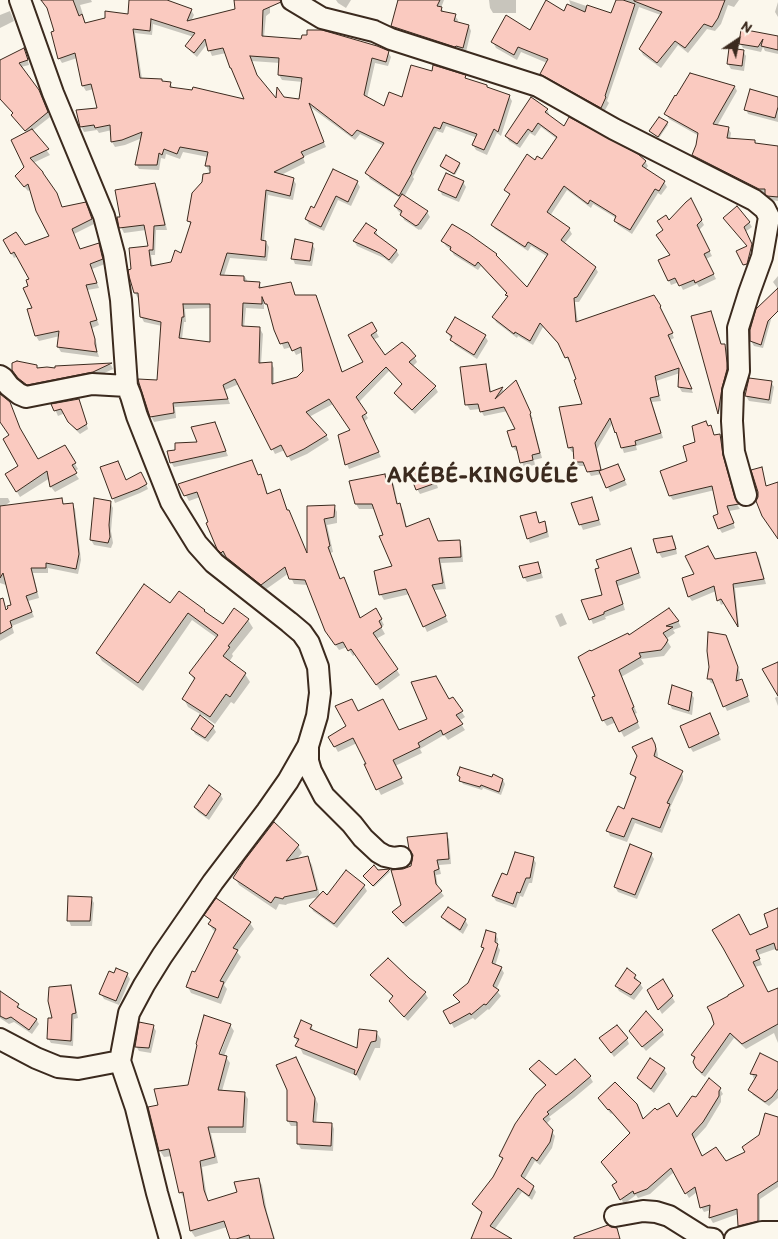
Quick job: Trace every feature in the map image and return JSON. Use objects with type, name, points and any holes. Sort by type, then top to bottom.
[{"type":"street","points":[[20,0],[53,93],[104,216],[114,254],[121,300],[127,386],[171,502],[197,544],[214,563],[302,633],[309,643],[318,667],[320,693],[317,716],[308,746],[288,781],[213,882],[162,956],[129,1013],[120,1061],[136,1108],[170,1239]]},
{"type":"street","points":[[292,0],[322,18],[374,32],[538,86],[614,129],[754,200],[765,209],[769,217],[762,258],[738,328],[739,371],[733,391],[734,452],[746,495]]},
{"type":"street","points":[[0,376],[4,378],[9,386],[26,397],[92,384],[127,386]]},
{"type":"street","points":[[308,746],[308,761],[311,772],[324,796],[378,852],[394,858],[401,857]]},
{"type":"street","points":[[0,1039],[58,1067],[78,1069],[120,1061]]},
{"type":"street","points":[[615,1216],[643,1211],[656,1212],[669,1216],[704,1238],[713,1239]]},
{"type":"street","points":[[735,1239],[762,1232],[778,1232]]},
{"type":"building","points":[[41,0],[73,0],[79,16],[82,14],[85,23],[105,18],[105,11],[128,14],[129,0],[167,0],[192,9],[187,21],[235,9],[234,0],[280,0],[281,2],[263,10],[262,36],[301,39],[302,35],[307,35],[307,30],[322,30],[389,51],[386,62],[372,58],[364,95],[384,106],[389,92],[402,97],[411,65],[432,71],[433,65],[466,75],[465,78],[510,95],[498,132],[494,129],[484,150],[472,145],[477,134],[443,122],[440,129],[434,127],[399,196],[365,173],[384,143],[357,130],[352,136],[309,103],[324,142],[301,152],[304,157],[274,172],[294,178],[290,196],[266,190],[261,240],[266,241],[265,257],[227,253],[220,275],[244,276],[244,281],[260,282],[259,288],[291,282],[295,295],[316,295],[342,372],[363,362],[348,335],[372,322],[377,331],[371,335],[385,355],[402,342],[416,356],[409,362],[436,386],[412,410],[394,393],[402,384],[386,367],[356,397],[367,413],[362,416],[379,452],[345,465],[338,435],[350,430],[329,399],[306,412],[327,435],[287,457],[281,445],[271,450],[235,379],[223,385],[228,399],[173,403],[174,413],[150,417],[138,379],[157,380],[161,322],[140,317],[138,293],[134,293],[128,270],[131,269],[129,248],[148,246],[144,225],[119,228],[117,217],[120,217],[115,190],[155,183],[165,225],[154,226],[153,250],[149,250],[151,266],[171,262],[175,250],[181,253],[191,222],[187,221],[192,193],[202,182],[203,174],[210,173],[210,166],[205,166],[208,152],[180,147],[177,154],[164,149],[162,155],[159,153],[157,165],[135,165],[142,132],[111,142],[110,125],[95,128],[94,125],[80,127],[76,110],[97,108],[91,84],[82,86],[75,53],[58,59],[51,32],[54,31],[47,8]],"holes":[[[151,19],[195,33],[185,46],[194,53],[205,39],[208,51],[223,48],[244,99],[193,87],[192,90],[170,87],[171,82],[162,81],[162,79],[140,78],[133,29],[150,31]],[[250,56],[279,58],[278,75],[302,78],[299,99],[284,97],[277,87],[276,98],[257,75]],[[262,297],[265,304],[267,304],[280,344],[288,342],[292,351],[301,347],[303,371],[297,377],[272,384],[272,362],[259,363],[260,327],[242,326],[243,303],[262,304]],[[183,304],[210,304],[210,342],[179,338],[182,317],[184,317]]]},
{"type":"building","points":[[398,0],[440,0],[437,6],[442,7],[441,11],[456,14],[454,21],[469,25],[463,48],[391,26]]},
{"type":"building","points":[[546,0],[564,11],[567,4],[585,12],[587,5],[611,13],[616,0],[635,4],[601,108],[540,74],[548,59],[518,47],[514,55],[491,42],[506,15],[530,30]]},
{"type":"building","points":[[634,0],[725,0],[718,18],[712,27],[704,24],[685,48],[675,41],[657,63],[639,49],[662,12]]},
{"type":"building","points":[[741,29],[778,36],[778,50],[761,46],[763,39],[758,47],[739,44]]},
{"type":"building","points":[[24,48],[28,60],[19,63],[39,90],[48,112],[25,131],[11,115],[13,113],[0,99],[0,60]]},
{"type":"building","points":[[729,48],[744,50],[742,66],[727,64]]},
{"type":"building","points":[[690,73],[735,86],[713,124],[729,127],[727,138],[755,140],[755,143],[778,146],[778,197],[767,196],[765,189],[759,189],[692,155],[698,133],[664,114]]},
{"type":"building","points":[[750,89],[778,97],[775,118],[744,110]]},
{"type":"building","points":[[531,97],[548,109],[545,112],[564,126],[569,117],[638,154],[646,161],[642,166],[665,181],[659,191],[655,189],[630,230],[614,221],[616,216],[590,200],[588,204],[564,186],[547,212],[570,228],[561,240],[596,267],[577,297],[574,298],[576,322],[654,295],[673,333],[668,335],[692,389],[678,387],[679,368],[655,376],[659,396],[650,398],[661,433],[635,441],[636,445],[621,448],[610,418],[595,443],[601,470],[587,472],[583,462],[574,462],[573,447],[568,448],[559,407],[582,404],[568,357],[565,358],[558,343],[540,323],[530,341],[515,332],[514,334],[492,317],[508,296],[505,295],[507,293],[478,262],[475,266],[450,250],[451,247],[441,241],[452,224],[497,254],[527,287],[548,254],[528,242],[525,247],[491,225],[510,194],[504,190],[527,154],[535,160],[537,156],[542,159],[557,137],[538,123],[532,132],[528,129],[517,144],[505,136]]},
{"type":"building","points":[[659,117],[668,122],[658,137],[649,131]]},
{"type":"building","points":[[32,129],[49,149],[30,158],[43,172],[57,193],[62,207],[86,202],[92,219],[72,229],[80,249],[99,243],[103,259],[90,264],[97,283],[86,285],[97,320],[90,322],[97,352],[57,347],[59,331],[35,336],[27,309],[32,308],[23,288],[28,286],[26,280],[29,279],[14,252],[11,254],[3,240],[16,232],[25,245],[49,236],[36,211],[28,184],[24,187],[15,176],[24,167],[11,140]]},
{"type":"building","points":[[446,155],[460,163],[454,174],[440,166]]},
{"type":"building","points":[[333,169],[358,181],[348,202],[336,196],[321,227],[305,219],[311,206],[314,208]]},
{"type":"building","points":[[446,173],[464,181],[456,198],[438,190]]},
{"type":"building","points":[[402,194],[428,211],[416,226],[400,215],[402,211],[394,206]]},
{"type":"building","points":[[691,198],[702,220],[697,225],[710,251],[704,254],[714,274],[695,283],[694,280],[679,286],[675,278],[668,281],[658,260],[670,255],[656,235],[663,230],[657,221],[666,215],[669,220]]},
{"type":"building","points":[[737,206],[750,222],[744,227],[752,244],[747,264],[743,265],[736,251],[747,246],[723,218]]},
{"type":"building","points":[[366,223],[377,230],[374,233],[397,250],[389,260],[380,253],[353,241]]},
{"type":"building","points":[[295,239],[313,243],[310,261],[291,259]]},
{"type":"building","points":[[778,288],[778,311],[768,321],[761,345],[750,341],[750,330],[756,309]]},
{"type":"building","points":[[711,311],[721,344],[725,344],[727,363],[718,414],[691,316]]},
{"type":"building","points":[[455,317],[486,335],[474,355],[450,340],[452,336],[446,332]]},
{"type":"building","points":[[17,361],[37,365],[37,368],[112,363],[93,372],[27,385],[12,370],[12,363]]},
{"type":"building","points":[[486,364],[490,392],[503,387],[495,399],[516,380],[531,413],[540,453],[532,455],[533,460],[520,463],[516,446],[512,447],[507,431],[515,429],[504,407],[480,412],[478,404],[465,405],[460,367]]},
{"type":"building","points":[[749,378],[772,381],[769,400],[745,396]]},
{"type":"building","points":[[0,394],[10,402],[20,428],[38,459],[65,445],[76,463],[72,465],[77,473],[50,487],[47,471],[16,492],[5,474],[18,466],[3,439],[9,435],[0,422]]},
{"type":"building","points":[[79,399],[87,424],[77,430],[68,422],[61,409],[54,411],[51,404]]},
{"type":"building","points":[[706,421],[708,426],[711,425],[714,435],[720,434],[723,455],[735,498],[739,504],[727,506],[734,523],[718,529],[713,516],[718,514],[712,486],[669,496],[660,471],[687,461],[683,446],[695,442],[692,426]]},
{"type":"building","points":[[215,422],[226,451],[170,463],[167,451],[175,450],[175,443],[197,442],[191,427]]},
{"type":"building","points":[[252,460],[258,475],[261,474],[267,494],[280,489],[287,510],[289,510],[307,553],[307,506],[335,505],[334,517],[324,519],[330,546],[328,547],[340,579],[344,577],[360,618],[376,608],[382,619],[379,621],[382,627],[373,633],[398,669],[376,685],[351,649],[348,651],[343,642],[335,645],[325,631],[305,580],[289,579],[285,567],[261,585],[226,557],[223,551],[221,553],[217,549],[206,523],[208,522],[197,492],[184,496],[178,484]]},
{"type":"building","points":[[118,461],[126,480],[141,472],[147,484],[112,499],[100,467]]},
{"type":"building","points":[[618,464],[625,480],[606,488],[599,471]]},
{"type":"building","points":[[430,466],[436,483],[416,490],[411,472]]},
{"type":"building","points":[[762,467],[766,486],[778,482],[778,539],[762,516],[756,501],[758,492],[751,470]]},
{"type":"building","points":[[385,474],[386,480],[391,478],[397,504],[400,503],[406,527],[429,518],[438,541],[460,540],[461,557],[439,558],[443,583],[432,585],[446,616],[423,627],[406,589],[379,595],[374,571],[392,566],[379,536],[383,535],[372,504],[355,504],[349,481]]},
{"type":"building","points":[[592,497],[599,520],[579,525],[571,503]]},
{"type":"building","points":[[62,498],[63,504],[73,503],[79,554],[76,569],[46,563],[46,568],[31,568],[37,592],[26,596],[32,612],[10,621],[12,627],[0,634],[0,599],[3,598],[6,610],[7,606],[11,605],[3,573],[0,578],[0,506]]},
{"type":"building","points":[[94,498],[111,501],[110,537],[108,543],[90,540]]},
{"type":"building","points":[[536,512],[539,523],[545,521],[547,532],[527,539],[520,516]]},
{"type":"building","points":[[672,536],[676,549],[657,553],[653,539]]},
{"type":"building","points":[[708,546],[715,559],[756,552],[764,579],[733,584],[738,627],[721,599],[717,601],[714,586],[688,597],[682,578],[694,574],[685,556]]},
{"type":"building","points":[[631,548],[639,573],[616,581],[623,604],[589,620],[581,600],[602,595],[595,569],[599,568],[596,560]]},
{"type":"building","points":[[538,562],[541,573],[523,578],[519,566]]},
{"type":"building","points":[[144,584],[170,603],[179,591],[223,624],[234,608],[249,619],[228,646],[230,647],[223,656],[246,673],[230,697],[226,694],[210,717],[182,699],[195,678],[189,673],[218,635],[188,613],[138,683],[96,653]]},
{"type":"building","points":[[669,608],[679,621],[666,626],[673,627],[663,633],[668,640],[661,650],[639,653],[641,657],[619,670],[638,722],[619,732],[612,717],[602,721],[592,697],[595,696],[578,657],[628,633],[629,635]]},
{"type":"building","points":[[708,632],[726,635],[738,667],[736,681],[742,679],[748,696],[723,707],[712,679],[707,679],[709,667],[707,651]]},
{"type":"building","points":[[778,662],[778,696],[762,669]]},
{"type":"building","points":[[436,676],[449,699],[453,697],[463,711],[456,715],[463,724],[443,735],[441,730],[418,743],[420,747],[393,760],[402,778],[376,790],[353,738],[334,747],[328,737],[346,726],[335,706],[352,699],[358,711],[383,699],[399,730],[427,719],[411,682]]},
{"type":"building","points":[[672,685],[692,692],[689,711],[668,704]]},
{"type":"building","points":[[710,713],[719,734],[689,748],[680,726]]},
{"type":"building","points":[[200,715],[214,726],[205,738],[191,729]]},
{"type":"building","points":[[652,738],[656,749],[654,756],[683,771],[667,803],[670,804],[660,828],[632,818],[624,837],[606,831],[618,806],[624,809],[636,777],[630,774],[637,756],[632,747]]},
{"type":"building","points":[[460,767],[492,777],[493,774],[503,779],[499,792],[481,785],[480,787],[459,781],[460,777],[457,775]]},
{"type":"building","points":[[209,785],[221,794],[206,816],[194,807]]},
{"type":"building","points":[[274,822],[299,845],[286,861],[308,856],[317,890],[284,897],[283,899],[275,897],[271,903],[233,878]]},
{"type":"building","points":[[447,833],[449,859],[437,860],[439,869],[434,871],[436,884],[442,891],[403,923],[392,912],[401,905],[391,870],[411,866],[413,855],[409,849],[407,837]]},
{"type":"building","points":[[630,844],[652,853],[635,895],[614,887]]},
{"type":"building","points":[[515,852],[534,857],[530,878],[526,878],[520,893],[517,892],[513,904],[492,896],[502,873],[507,875]]},
{"type":"building","points":[[374,865],[378,870],[390,869],[373,886],[363,876]]},
{"type":"building","points":[[346,870],[365,885],[334,924],[309,906],[323,891],[327,895]]},
{"type":"building","points":[[68,896],[92,897],[90,921],[67,921]]},
{"type":"building","points":[[216,898],[251,922],[233,948],[238,950],[220,981],[224,982],[218,998],[186,987],[192,971],[195,972],[216,929],[208,924],[211,920],[204,915]]},
{"type":"building","points":[[448,907],[466,919],[460,930],[441,917]]},
{"type":"building","points":[[778,908],[778,950],[776,950],[774,943],[756,950],[760,959],[753,962],[768,992],[778,988],[778,1024],[742,1044],[730,1033],[702,1073],[696,1068],[693,1062],[695,1057],[691,1055],[714,1024],[707,1007],[744,986],[712,930],[739,914],[750,935],[768,927],[764,914]]},
{"type":"building","points":[[486,930],[496,933],[495,942],[498,944],[492,963],[502,967],[493,986],[499,990],[486,1005],[484,1004],[471,1015],[470,1013],[450,1024],[443,1011],[460,1002],[453,995],[468,983],[484,948],[481,947]]},
{"type":"building","points":[[388,958],[426,992],[404,1017],[389,1001],[393,996],[370,975]]},
{"type":"building","points":[[116,968],[128,973],[116,1001],[99,994],[109,971],[114,973]]},
{"type":"building","points":[[627,968],[636,975],[634,978],[641,983],[631,995],[615,986]]},
{"type":"building","points":[[663,979],[673,996],[658,1010],[647,990]]},
{"type":"building","points":[[71,985],[76,1013],[72,1014],[71,1041],[47,1039],[48,1018],[52,1018],[48,1001],[49,987]]},
{"type":"building","points":[[0,991],[19,1004],[17,1007],[37,1019],[29,1030],[11,1017],[6,1019],[0,1016]]},
{"type":"building","points":[[646,1011],[663,1030],[642,1047],[629,1031]]},
{"type":"building","points":[[204,1015],[231,1024],[219,1054],[227,1056],[218,1090],[245,1092],[243,1127],[208,1127],[215,1157],[200,1161],[204,1190],[208,1201],[237,1192],[234,1182],[259,1178],[264,1205],[274,1239],[250,1239],[249,1235],[230,1239],[224,1221],[190,1231],[183,1192],[179,1193],[169,1149],[159,1151],[148,1107],[158,1105],[154,1089],[188,1085]]},
{"type":"building","points":[[301,1020],[312,1025],[310,1029],[357,1048],[359,1029],[377,1031],[376,1041],[371,1042],[356,1075],[354,1074],[355,1070],[295,1046],[299,1039],[294,1037]]},
{"type":"building","points":[[139,1022],[154,1025],[149,1048],[135,1047]]},
{"type":"building","points":[[617,1025],[628,1038],[611,1053],[599,1038]]},
{"type":"building","points":[[760,1053],[778,1062],[778,1089],[765,1102],[748,1090],[757,1075],[750,1074]]},
{"type":"building","points":[[296,1057],[315,1098],[313,1122],[332,1123],[331,1146],[297,1144],[297,1122],[287,1121],[287,1090],[276,1065]]},
{"type":"building","points":[[650,1058],[665,1068],[651,1089],[637,1078]]},
{"type":"building","points":[[575,1059],[591,1076],[547,1112],[549,1114],[543,1119],[553,1130],[550,1142],[537,1161],[532,1157],[521,1176],[534,1186],[529,1196],[518,1188],[490,1226],[512,1239],[471,1239],[482,1212],[472,1204],[493,1177],[503,1158],[499,1156],[515,1124],[536,1094],[546,1085],[529,1069],[539,1060],[556,1075]]},
{"type":"building","points":[[709,1078],[721,1088],[719,1096],[703,1122],[692,1134],[702,1156],[716,1147],[726,1161],[745,1152],[742,1147],[759,1135],[765,1113],[778,1117],[778,1181],[758,1194],[758,1221],[738,1226],[737,1209],[709,1218],[710,1205],[700,1208],[695,1187],[685,1194],[671,1168],[647,1189],[634,1194],[633,1191],[620,1200],[612,1185],[617,1182],[601,1162],[630,1133],[598,1098],[615,1082],[637,1104],[643,1119],[655,1108],[657,1110],[669,1103],[677,1117],[692,1096],[696,1097]]},
{"type":"building","points":[[608,1225],[617,1228],[620,1239],[574,1239],[574,1237]]},
{"type":"district","name":"AKÉBÉ-KINGUÉLÉ","points":[[483,476]]}]
